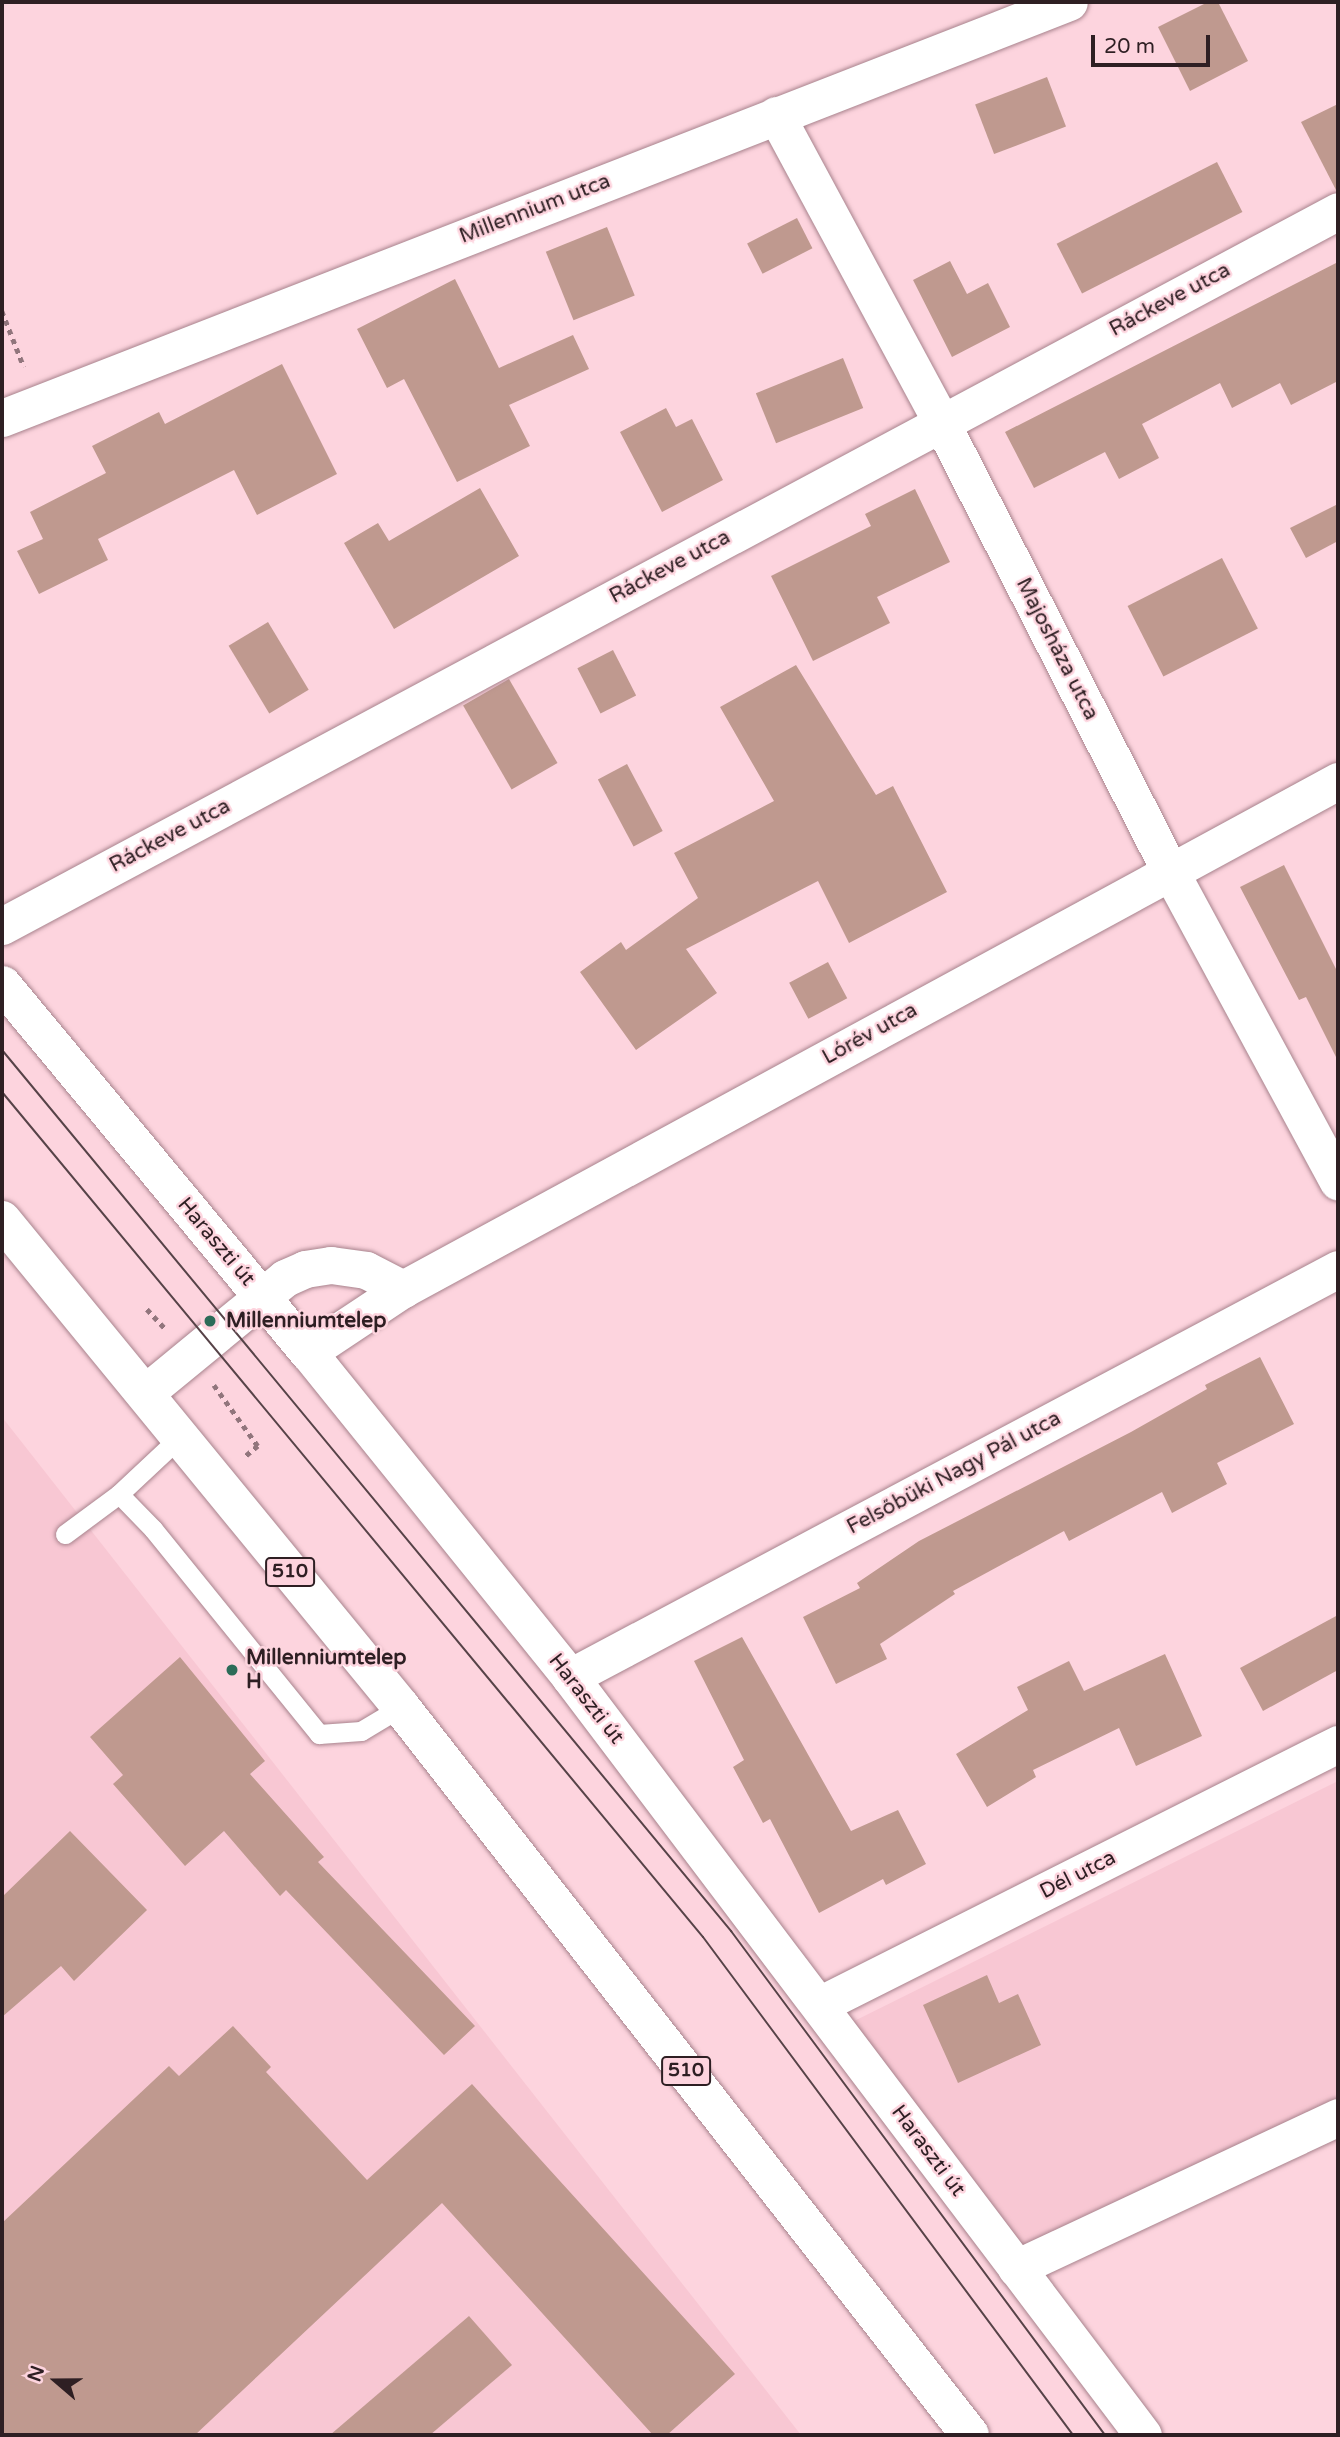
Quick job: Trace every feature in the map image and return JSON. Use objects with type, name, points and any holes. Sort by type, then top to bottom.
[{"type":"main road","name":"510","points":[[2,1220],[401,1707],[970,2435]]},
{"type":"street","name":"Millennium utca","points":[[2,418],[1069,2]]},
{"type":"street","name":"Majosháza utca","points":[[776,115],[942,422],[1170,871],[1338,1182]]},
{"type":"street","name":"Ráckeve utca","points":[[2,926],[1338,211]]},
{"type":"street","name":"Lórév utca","points":[[308,1352],[403,1289],[1338,781]]},
{"type":"street","name":"Haraszti út","points":[[2,984],[308,1352],[570,1677],[1143,2435]]},
{"type":"street","points":[[145,1393],[295,1273],[331,1265],[366,1270],[403,1289]]},
{"type":"street","name":"Felsőbüki Nagy Pál utca","points":[[570,1677],[1338,1269]]},
{"type":"street","name":"Dél utca","points":[[818,2005],[1338,1744]]},
{"type":"street","points":[[1016,2268],[1338,2117]]},
{"type":"lane","points":[[65,1534],[119,1494],[180,1437]]},
{"type":"lane","points":[[119,1494],[153,1529],[319,1734],[361,1731],[401,1707]]},
{"type":"path","points":[[2,311],[39,404]]},
{"type":"shaded area","points":[[2,1417],[801,2435],[2,2435]]},
{"type":"shaded area","points":[[1338,1781],[1338,2117],[1016,2268],[828,2034]]},
{"type":"building","points":[[1208,2],[1218,2],[1248,61],[1190,91],[1158,27]]},
{"type":"building","points":[[1047,77],[1066,126],[994,154],[975,105]]},
{"type":"building","points":[[1338,104],[1338,190],[1336,190],[1301,122]]},
{"type":"building","points":[[1217,162],[1242,212],[1082,294],[1057,244]]},
{"type":"building","points":[[797,218],[812,248],[763,274],[747,243]]},
{"type":"building","points":[[607,227],[635,296],[574,320],[546,252]]},
{"type":"building","points":[[950,261],[967,294],[988,283],[1010,327],[952,357],[913,280]]},
{"type":"building","points":[[1338,262],[1338,381],[1291,405],[1280,383],[1232,408],[1220,383],[1142,424],[1159,458],[1119,479],[1105,452],[1034,488],[1005,432]]},
{"type":"building","points":[[455,279],[499,368],[573,335],[589,369],[509,405],[530,446],[457,482],[404,379],[387,388],[357,329]]},
{"type":"building","points":[[843,358],[863,408],[776,443],[756,393]]},
{"type":"building","points":[[282,364],[337,474],[257,515],[234,470],[98,539],[108,560],[39,594],[17,551],[43,539],[30,512],[106,473],[92,446],[159,412],[165,424]]},
{"type":"building","points":[[666,408],[676,427],[692,419],[723,480],[662,512],[620,432]]},
{"type":"building","points":[[480,488],[519,556],[394,629],[344,543],[378,523],[389,541]]},
{"type":"building","points":[[915,489],[950,562],[877,597],[890,623],[813,661],[771,576],[871,526],[865,514]]},
{"type":"building","points":[[1338,504],[1338,541],[1306,558],[1290,528]]},
{"type":"building","points":[[1222,558],[1258,628],[1163,677],[1128,606]]},
{"type":"building","points":[[268,622],[309,690],[269,713],[229,646]]},
{"type":"building","points":[[613,650],[636,695],[601,714],[577,668]]},
{"type":"building","points":[[796,665],[876,795],[893,786],[947,892],[849,943],[818,881],[686,949],[717,993],[636,1050],[580,972],[621,942],[626,950],[698,898],[674,853],[774,801],[720,707]]},
{"type":"building","points":[[509,679],[558,763],[512,790],[463,706]]},
{"type":"building","points":[[627,764],[663,831],[634,847],[598,779]]},
{"type":"building","points":[[1284,865],[1338,973],[1338,1061],[1306,997],[1299,1000],[1240,887]]},
{"type":"building","points":[[828,962],[847,998],[808,1019],[789,983]]},
{"type":"building","points":[[1260,1357],[1294,1424],[1217,1463],[1227,1484],[1172,1513],[1162,1492],[1069,1541],[1064,1531],[953,1591],[955,1594],[880,1644],[887,1659],[836,1684],[803,1617],[860,1588],[857,1583],[919,1541],[1131,1432],[1207,1389],[1205,1385]]},
{"type":"building","points":[[1338,1615],[1338,1670],[1263,1711],[1240,1668]]},
{"type":"building","points":[[742,1637],[851,1831],[898,1810],[926,1864],[886,1885],[883,1879],[819,1913],[770,1819],[763,1823],[733,1767],[744,1760],[694,1661]]},
{"type":"building","points":[[1165,1654],[1202,1736],[1136,1766],[1119,1728],[1033,1770],[1036,1777],[987,1807],[956,1754],[1028,1710],[1017,1687],[1069,1661],[1084,1691]]},
{"type":"building","points":[[180,1657],[265,1761],[250,1774],[324,1857],[318,1862],[475,2026],[444,2055],[286,1890],[280,1896],[224,1831],[185,1866],[113,1784],[123,1775],[90,1737]]},
{"type":"building","points":[[70,1831],[147,1910],[74,1981],[61,1966],[2,2017],[2,1897]]},
{"type":"building","points":[[987,1975],[999,2003],[1018,1994],[1041,2045],[958,2083],[923,2005]]},
{"type":"building","points":[[233,2026],[271,2067],[266,2072],[367,2180],[472,2084],[735,2374],[667,2435],[653,2435],[442,2203],[195,2435],[2,2435],[2,2223],[169,2066],[179,2076]]},
{"type":"building","points":[[469,2316],[512,2365],[430,2435],[330,2435]]},
{"type":"tram line","points":[[2,1050],[731,1931],[1105,2435]]},
{"type":"tram line","points":[[2,1092],[703,1937],[1073,2435]]},
{"type":"place","name":"Millenniumtelep","points":[[210,1321]]},
{"type":"place","name":"Millenniumtelep H","points":[[232,1670]]}]
